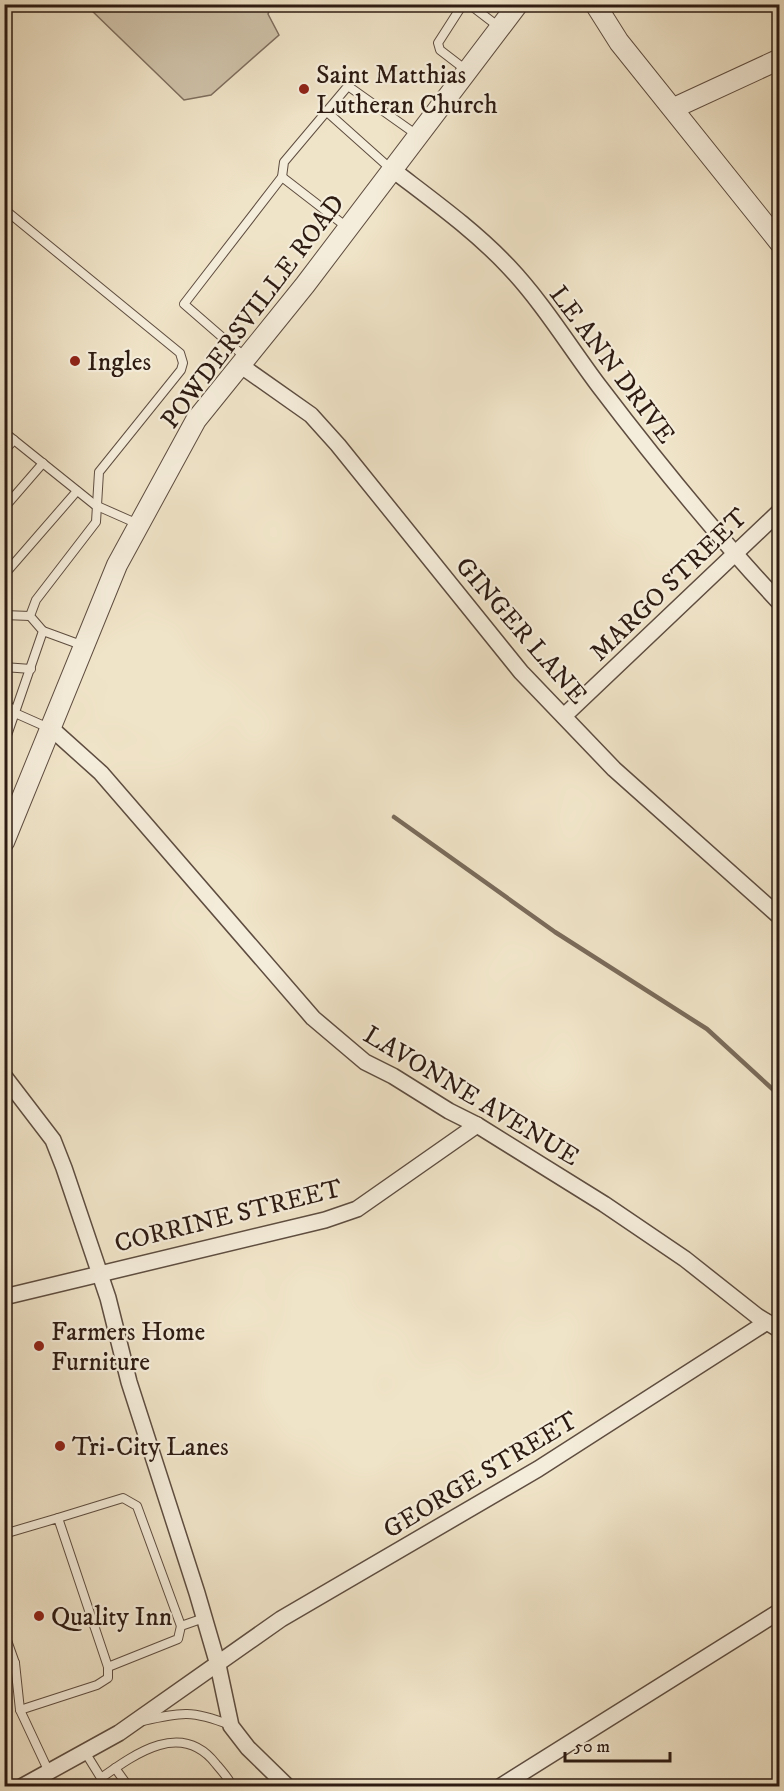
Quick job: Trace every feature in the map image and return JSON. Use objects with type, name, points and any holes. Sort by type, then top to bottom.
[{"type":"street","name":"POWDERSVILLE ROAD","points":[[5,842],[117,565],[196,420],[393,170],[518,4]]},
{"type":"street","points":[[595,4],[619,42],[780,243]]},
{"type":"street","points":[[674,108],[780,59]]},
{"type":"street","name":"LE ANN DRIVE","points":[[393,170],[448,213],[508,266],[548,315],[664,470],[734,555],[780,603]]},
{"type":"street","name":"GINGER LANE","points":[[243,361],[311,415],[479,622],[614,769],[780,917]]},
{"type":"street","name":"MARGO STREET","points":[[564,716],[780,511]]},
{"type":"street","name":"LAVONNE AVENUE","points":[[52,729],[101,773],[313,1018],[365,1062],[477,1125],[685,1259],[773,1326]]},
{"type":"street","points":[[4,1076],[53,1140],[99,1272],[129,1382],[218,1665],[231,1726],[248,1748],[287,1786]]},
{"type":"street","name":"CORRINE STREET","points":[[4,1297],[99,1272],[325,1221],[357,1209],[477,1125]]},
{"type":"street","name":"GEORGE STREET","points":[[23,1786],[133,1724],[281,1619],[538,1469],[773,1326]]},
{"type":"street","points":[[501,1786],[780,1611]]},
{"type":"lane","points":[[463,4],[438,43],[440,50],[468,70]]},
{"type":"lane","points":[[469,4],[500,28]]},
{"type":"lane","points":[[243,361],[184,304],[282,177],[284,162],[348,86],[418,136]]},
{"type":"lane","points":[[326,111],[393,170]]},
{"type":"lane","points":[[282,177],[348,228]]},
{"type":"lane","points":[[4,209],[180,353],[183,363],[182,370],[99,472],[95,505],[96,522],[36,600],[30,616]]},
{"type":"lane","points":[[4,432],[95,505],[138,524]]},
{"type":"lane","points":[[4,451],[14,440]]},
{"type":"lane","points":[[4,508],[43,463]]},
{"type":"lane","points":[[4,575],[77,491]]},
{"type":"lane","points":[[4,615],[30,616],[43,631],[84,646]]},
{"type":"lane","points":[[4,744],[43,631]]},
{"type":"lane","points":[[4,667],[31,669]]},
{"type":"lane","points":[[4,701],[15,712],[52,729]]},
{"type":"lane","points":[[4,1534],[123,1498],[137,1506],[181,1626],[178,1639],[108,1667]]},
{"type":"lane","points":[[20,1710],[97,1685],[108,1678],[108,1667],[58,1518]]},
{"type":"lane","points":[[181,1626],[204,1618]]},
{"type":"lane","points":[[4,1632],[15,1663],[20,1710],[49,1772]]},
{"type":"lane","points":[[4,1667],[15,1663]]},
{"type":"lane","points":[[133,1724],[179,1713],[202,1714],[231,1726]]},
{"type":"lane","points":[[101,1778],[133,1755],[162,1744],[184,1742],[206,1751],[232,1786]]},
{"type":"lane","points":[[86,1752],[106,1786]]},
{"type":"lane","points":[[116,1768],[128,1786]]},
{"type":"shaded area","points":[[90,5],[272,5],[268,14],[279,35],[211,95],[184,100],[88,7]]},
{"type":"waterway","points":[[394,817],[555,932],[707,1029],[780,1096]]},
{"type":"place","name":"Saint Matthias Lutheran Church","points":[[304,89]]},
{"type":"place","name":"Ingles","points":[[75,361]]},
{"type":"place","name":"Farmers Home Furniture","points":[[39,1346]]},
{"type":"place","name":"Tri-City Lanes","points":[[60,1446]]},
{"type":"place","name":"Quality Inn","points":[[39,1616]]}]
